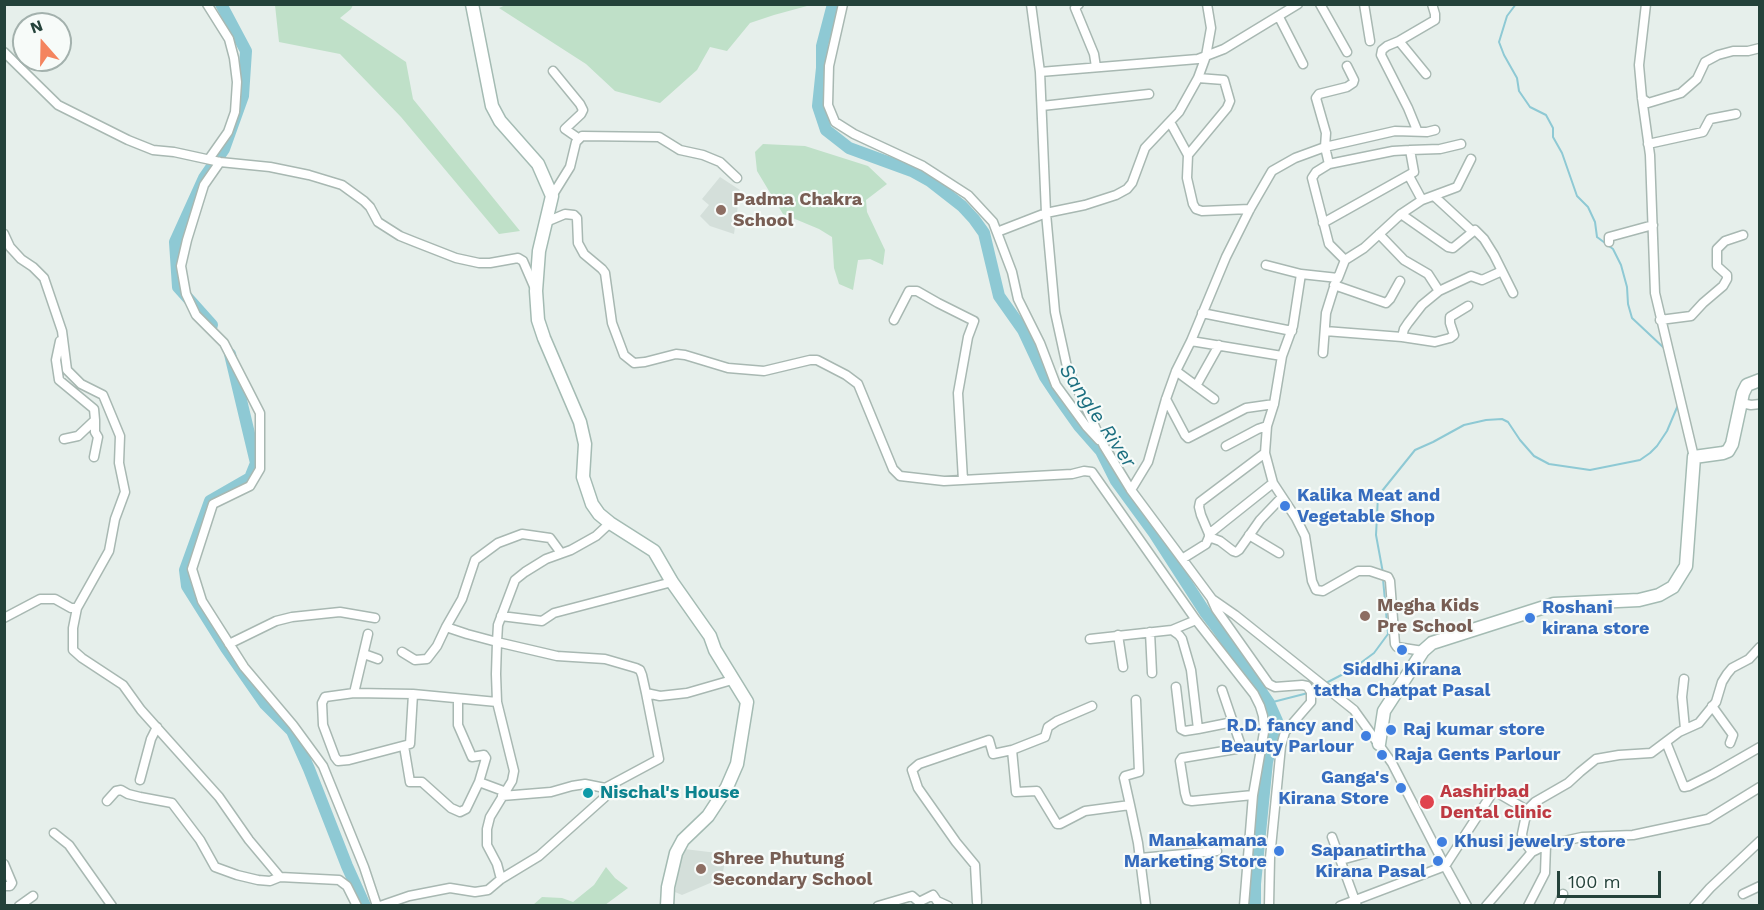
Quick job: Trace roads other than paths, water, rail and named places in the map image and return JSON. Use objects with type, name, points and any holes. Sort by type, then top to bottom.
[{"type":"street","points":[[207,4],[229,39],[234,58],[237,82],[235,112],[204,185],[187,240],[182,266],[186,294],[196,315],[224,343],[260,413],[260,469],[250,486],[213,504],[192,569],[202,601],[244,667],[293,725],[323,766],[378,906],[409,896],[450,888],[475,892],[488,890],[501,879],[539,856],[605,797],[605,788]]},
{"type":"street","points":[[472,4],[492,106],[500,121],[538,164],[552,196]]},
{"type":"street","points":[[843,4],[829,66],[828,105],[835,122],[854,134],[923,166],[968,195],[993,222],[1012,272],[1018,299],[1040,344],[1056,385],[1104,446]]},
{"type":"street","points":[[1030,4],[1040,72],[1046,213],[1055,312],[1067,367],[1104,446],[1131,490],[1212,599],[1216,609],[1269,684],[1275,687],[1302,685],[1307,686],[1311,692],[1311,702],[1285,732],[1281,747],[1270,858],[1269,906]]},
{"type":"street","points":[[1079,4],[1075,8],[1094,54],[1096,67]]},
{"type":"street","points":[[997,232],[1046,213],[1085,205],[1127,189],[1132,183],[1145,148],[1179,112],[1198,78],[1206,56],[1211,28],[1207,4]]},
{"type":"street","points":[[1040,72],[1198,59],[1224,49],[1298,4]]},
{"type":"street","points":[[1320,4],[1347,52]]},
{"type":"street","points":[[1364,4],[1370,41]]},
{"type":"street","points":[[1417,130],[1381,55],[1382,50],[1435,20],[1432,4]]},
{"type":"street","points":[[1379,744],[1384,711],[1423,651],[1432,643],[1554,604],[1639,600],[1659,594],[1673,587],[1686,566],[1694,457],[1654,293],[1648,144],[1639,65],[1646,4]]},
{"type":"street","points":[[1279,17],[1303,64]]},
{"type":"street","points":[[1400,41],[1426,74]]},
{"type":"street","points":[[1642,98],[1648,103],[1681,93],[1697,78],[1705,62],[1732,51],[1760,48]]},
{"type":"street","points":[[4,52],[58,105],[128,140],[153,150],[309,175],[342,185],[364,201],[378,222],[400,236],[456,258],[479,263],[518,258],[523,261],[536,291]]},
{"type":"street","points":[[1329,164],[1325,147],[1326,133],[1316,98],[1319,94],[1347,87],[1353,83],[1354,80],[1347,66]]},
{"type":"street","points":[[553,71],[580,104],[581,114],[565,129],[578,138]]},
{"type":"street","points":[[1188,155],[1227,108],[1230,101],[1224,80],[1198,78]]},
{"type":"street","points":[[1042,106],[1149,94]]},
{"type":"street","points":[[1648,144],[1702,132],[1710,119],[1736,114]]},
{"type":"street","points":[[1170,122],[1188,155],[1187,178],[1196,209],[1202,211],[1250,209]]},
{"type":"street","points":[[1131,490],[1148,462],[1176,371],[1226,257],[1272,171],[1295,158],[1325,147],[1395,131],[1435,130]]},
{"type":"street","points":[[578,138],[588,135],[659,137],[680,150],[704,154],[720,162],[737,178]]},
{"type":"street","points":[[578,138],[570,166],[552,196],[539,251],[536,291],[538,320],[544,338],[580,422],[585,444],[583,477],[592,504],[599,513],[610,523],[654,551],[672,582],[710,636],[715,650],[747,702],[737,764],[727,787],[708,816],[683,840],[676,853],[666,906]]},
{"type":"street","points":[[1345,260],[1329,244],[1312,178],[1316,172],[1329,164],[1393,151],[1440,150],[1461,144]]},
{"type":"street","points":[[1323,224],[1414,172],[1410,150]]},
{"type":"street","points":[[1323,353],[1326,313],[1345,260],[1364,248],[1401,214],[1422,200],[1457,187],[1471,159]]},
{"type":"street","points":[[1409,176],[1422,200]]},
{"type":"street","points":[[1434,196],[1484,239],[1513,293]]},
{"type":"street","points":[[546,222],[565,214],[574,215],[577,218],[578,243],[605,273],[612,323],[620,347],[628,359],[634,363],[676,354],[728,368],[750,371],[770,370],[817,360],[858,384],[896,473],[900,476],[944,481],[1092,472],[1196,620],[1254,693],[1260,706],[1264,732],[1253,795],[1244,906]]},
{"type":"street","points":[[1401,214],[1448,247],[1453,248],[1472,231]]},
{"type":"street","points":[[1609,242],[1609,237],[1653,225]]},
{"type":"street","points":[[4,234],[10,247],[44,278],[62,332],[67,370],[81,384],[103,395],[120,436],[119,463],[125,492],[115,519],[109,551],[77,608],[73,628],[73,651],[123,685],[219,797],[249,840],[280,877]]},
{"type":"street","points":[[1379,234],[1404,260],[1428,274],[1439,291]]},
{"type":"street","points":[[1660,320],[1691,316],[1723,286],[1727,275],[1717,266],[1717,249],[1725,241],[1743,235]]},
{"type":"street","points":[[1266,265],[1336,281],[1386,303],[1400,280]]},
{"type":"street","points":[[1402,337],[1404,329],[1422,305],[1439,291],[1471,276],[1482,280],[1502,271]]},
{"type":"street","points":[[1301,274],[1292,331],[1282,356],[1274,404],[1267,426],[1265,453],[1273,483],[1305,536],[1312,581],[1316,590],[1323,591],[1358,572],[1370,572],[1388,577],[1395,644],[1397,647],[1423,651]]},
{"type":"street","points":[[894,320],[909,291],[916,291],[974,321],[968,338],[958,393],[963,480]]},
{"type":"street","points":[[1325,331],[1435,342],[1454,335],[1450,317],[1468,306]]},
{"type":"street","points":[[1202,313],[1292,331]]},
{"type":"street","points":[[62,332],[56,360],[59,380],[94,409],[95,432],[98,437],[93,457]]},
{"type":"street","points":[[1191,340],[1282,356]]},
{"type":"street","points":[[1196,386],[1219,345]]},
{"type":"street","points":[[1176,371],[1214,399]]},
{"type":"street","points":[[1694,457],[1728,451],[1732,444],[1747,385],[1760,380]]},
{"type":"street","points":[[1166,399],[1188,438],[1246,408],[1274,404]]},
{"type":"street","points":[[1741,403],[1760,404]]},
{"type":"street","points":[[64,439],[78,436],[95,420]]},
{"type":"street","points":[[1226,446],[1267,426]]},
{"type":"street","points":[[1265,453],[1200,502],[1201,515],[1209,535],[1236,552],[1260,520],[1282,497]]},
{"type":"street","points":[[1182,559],[1206,543],[1209,535],[1273,483]]},
{"type":"street","points":[[501,879],[497,864],[486,844],[490,817],[512,781],[514,771],[497,702],[498,625],[515,580],[525,572],[596,536],[610,523]]},
{"type":"street","points":[[402,652],[415,660],[427,659],[437,646],[462,599],[475,560],[498,543],[522,534],[550,538],[561,553]]},
{"type":"street","points":[[1250,535],[1279,553]]},
{"type":"street","points":[[501,616],[542,621],[554,614],[672,582]]},
{"type":"street","points":[[4,618],[40,599],[55,599],[71,608],[77,608]]},
{"type":"street","points":[[1212,599],[1354,710],[1392,763],[1467,906]]},
{"type":"street","points":[[229,644],[276,621],[292,617],[340,612],[375,618]]},
{"type":"street","points":[[1090,639],[1172,630],[1196,620]]},
{"type":"street","points":[[446,627],[557,656],[605,659],[636,668],[640,670],[646,693],[659,759],[605,788],[585,784],[551,792],[504,794],[479,782]]},
{"type":"street","points":[[1172,630],[1182,639],[1191,670],[1198,729]]},
{"type":"street","points":[[1150,632],[1152,673]]},
{"type":"street","points":[[354,693],[368,634]]},
{"type":"street","points":[[1118,635],[1123,667]]},
{"type":"street","points":[[1532,852],[1523,840],[1522,834],[1527,810],[1535,802],[1568,783],[1596,759],[1651,753],[1684,729],[1699,723],[1716,702],[1727,674],[1749,659],[1760,648]]},
{"type":"street","points":[[364,654],[378,659]]},
{"type":"street","points":[[1684,679],[1682,697],[1684,729]]},
{"type":"street","points":[[646,693],[660,696],[687,693],[732,680]]},
{"type":"street","points":[[1176,687],[1181,729],[1185,731],[1233,722]]},
{"type":"street","points":[[1222,690],[1240,747],[1182,758],[1180,762],[1187,800],[1253,795]]},
{"type":"street","points":[[413,694],[410,744],[376,754],[338,760],[335,757],[323,726],[323,698],[354,693],[413,694],[497,702]]},
{"type":"street","points":[[404,746],[410,782],[422,782],[450,808],[460,812],[466,809],[479,782],[486,758],[484,755],[472,757],[458,725],[459,699]]},
{"type":"street","points":[[1136,700],[1139,772],[1124,778],[1140,858],[1146,906]]},
{"type":"street","points":[[976,902],[975,865],[918,788],[912,770],[919,764],[989,740],[993,754],[1012,750],[1045,737],[1048,727],[1092,706]]},
{"type":"street","points":[[1712,706],[1733,735],[1730,743]]},
{"type":"street","points":[[140,780],[151,739],[157,727]]},
{"type":"street","points":[[1666,742],[1684,787],[1713,774],[1760,747]]},
{"type":"street","points":[[1012,750],[1016,792],[1037,791],[1057,824],[1085,811],[1130,805]]},
{"type":"street","points":[[1486,906],[1532,852],[1546,845],[1582,837],[1633,835],[1708,819],[1760,787]]},
{"type":"street","points":[[107,801],[116,791],[122,790],[128,794],[172,803],[200,840],[215,867],[258,880],[270,881],[280,877],[339,880],[347,886],[357,906]]},
{"type":"street","points":[[1340,906],[1357,903],[1445,866],[1493,792],[1527,810]]},
{"type":"street","points":[[54,833],[69,845],[112,906]]},
{"type":"street","points":[[1332,837],[1357,903]]},
{"type":"street","points":[[1694,906],[1758,844]]},
{"type":"street","points":[[1528,906],[1545,873],[1546,845]]},
{"type":"street","points":[[1341,860],[1381,849]]},
{"type":"street","points":[[1140,858],[1217,851]]},
{"type":"street","points":[[4,864],[12,883],[10,886],[4,886]]},
{"type":"street","points":[[1743,894],[1760,886]]},
{"type":"street","points":[[1557,906],[1563,894]]},
{"type":"street","points":[[878,906],[912,896],[920,902],[933,895],[937,901],[948,906]]},
{"type":"street","points":[[18,906],[33,896]]},
{"type":"waterway","points":[[212,325],[178,287],[175,242],[204,178],[224,149],[243,96],[246,51],[221,4]]},
{"type":"waterway","name":"Sangle River","points":[[833,4],[822,46],[818,106],[826,130],[849,148],[912,171],[930,181],[962,206],[974,219],[984,233],[999,296],[1023,330],[1045,377],[1079,426],[1101,451],[1116,481],[1269,703],[1277,721],[1267,762],[1255,884],[1255,906]]},
{"type":"waterway","points":[[1516,4],[1507,16],[1499,42],[1504,55],[1517,78],[1519,91],[1530,107],[1546,115],[1553,128],[1553,137],[1562,153],[1577,196],[1588,207],[1595,222],[1597,237],[1613,249],[1621,265],[1632,318],[1664,348],[1671,376]]},
{"type":"waterway","points":[[230,354],[256,463],[250,478],[210,501],[185,570],[187,586],[265,704],[292,731],[365,906]]},
{"type":"waterway","points":[[1383,573],[1376,535],[1378,496],[1415,450],[1464,425],[1502,419],[1508,422],[1534,456],[1549,464],[1590,470],[1640,460],[1650,453],[1667,431],[1678,405]]},
{"type":"waterway","points":[[1326,683],[1351,670],[1374,653],[1388,634],[1383,579]]},
{"type":"waterway","points":[[1269,703],[1308,693]]},
{"type":"place","name":"Padma Chakra School","points":[[721,210]]},
{"type":"place","name":"Kalika Meat and Vegetable Shop","points":[[1285,506]]},
{"type":"place","name":"Megha Kids Pre School","points":[[1365,616]]},
{"type":"place","name":"Roshani kirana store","points":[[1530,618]]},
{"type":"place","name":"Siddhi Kirana tatha Chatpat Pasal","points":[[1402,650]]},
{"type":"place","name":"Raj kumar store","points":[[1391,730]]},
{"type":"place","name":"R.D. fancy and Beauty Parlour","points":[[1366,736]]},
{"type":"place","name":"Raja Gents Parlour","points":[[1382,755]]},
{"type":"place","name":"Ganga's Kirana Store","points":[[1401,788]]},
{"type":"place","name":"Nischal's House","points":[[588,793]]},
{"type":"place","name":"Aashirbad Dental clinic","points":[[1427,802]]},
{"type":"place","name":"Khusi jewelry store","points":[[1442,842]]},
{"type":"place","name":"Manakamana Marketing Store","points":[[1279,851]]},
{"type":"place","name":"Sapanatirtha Kirana Pasal","points":[[1438,861]]},
{"type":"place","name":"Shree Phutung Secondary School","points":[[701,869]]}]
